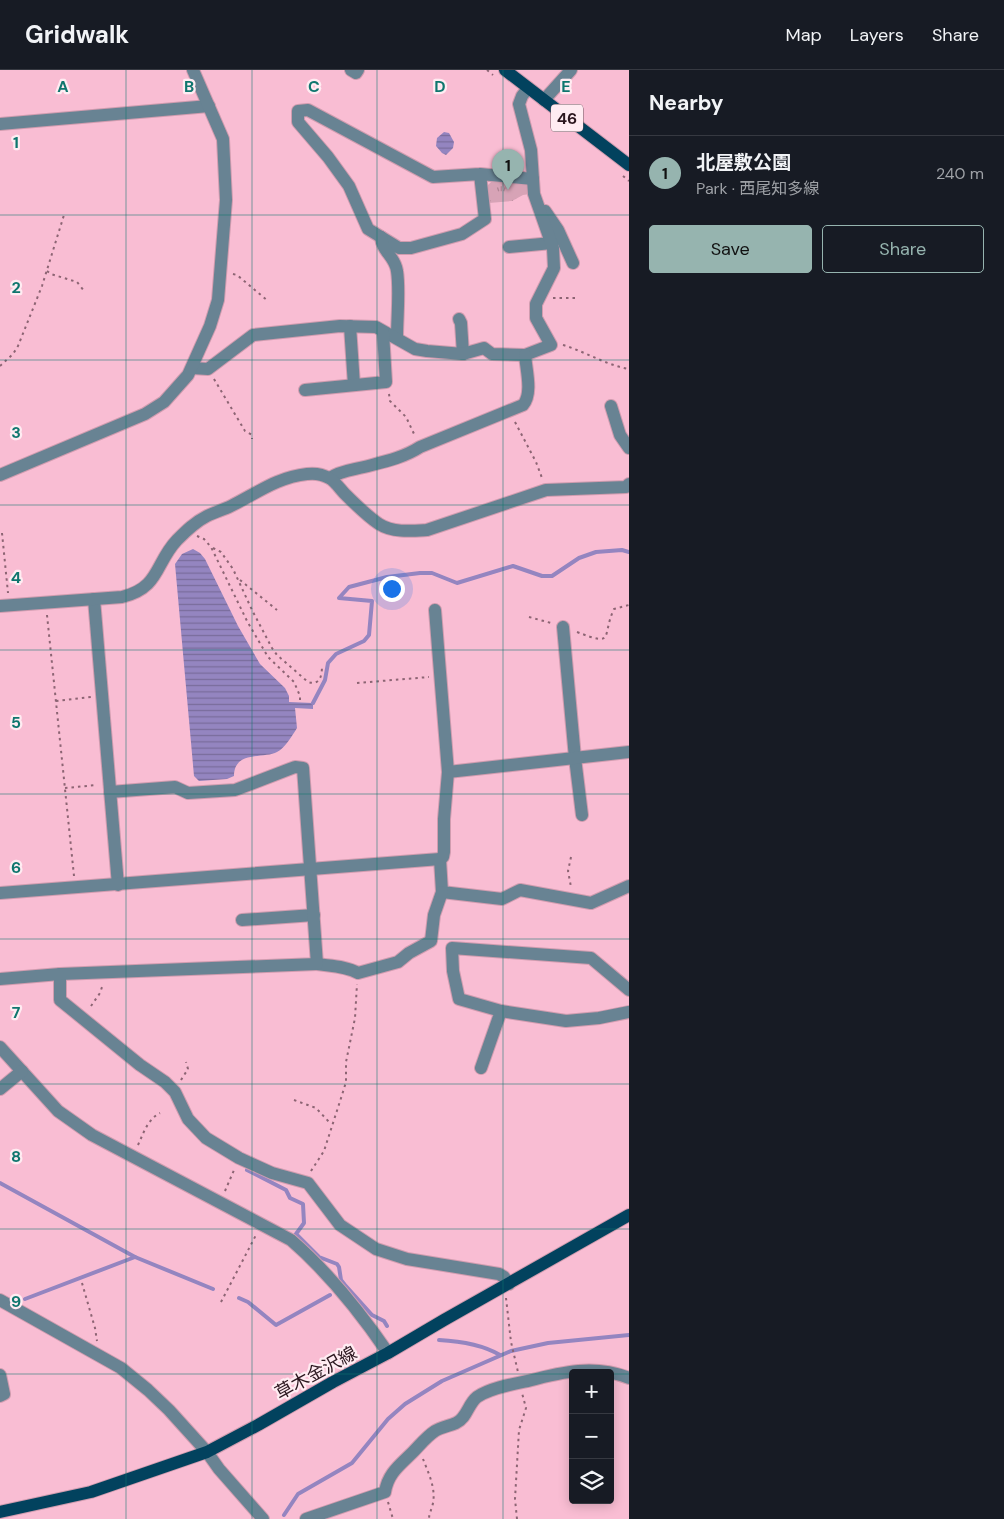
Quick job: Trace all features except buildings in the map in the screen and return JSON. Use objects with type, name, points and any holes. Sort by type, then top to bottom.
[{"type":"main road","name":"46","points":[[506,70],[629,165]]},
{"type":"main road","name":"草木金沢線","points":[[0,1512],[91,1492],[207,1452],[333,1382],[388,1354],[629,1215]]},
{"type":"street","points":[[0,474],[145,414],[164,402],[180,386],[192,368],[210,326],[218,300],[226,200],[222,139],[193,70]]},
{"type":"street","points":[[351,70],[356,73],[358,70]]},
{"type":"street","points":[[544,100],[571,70]]},
{"type":"street","points":[[192,368],[208,368],[253,335],[340,326],[376,327],[415,349],[463,354],[484,348],[492,354],[525,355],[551,345],[536,318],[536,304],[554,268],[554,248],[534,194],[531,150],[520,104],[522,96],[528,88]]},
{"type":"street","points":[[0,124],[209,106]]},
{"type":"street","points":[[480,174],[485,219],[462,234],[411,248],[399,248],[368,229],[350,186],[298,122],[298,111],[308,110],[433,176],[480,174],[533,179]]},
{"type":"street","points":[[539,207],[542,206],[552,218],[573,263]]},
{"type":"street","points":[[381,237],[382,246],[393,259],[397,270],[397,338]]},
{"type":"street","points":[[509,247],[552,243]]},
{"type":"street","points":[[459,319],[462,323],[463,354]]},
{"type":"street","points":[[350,326],[354,385]]},
{"type":"street","points":[[305,390],[386,382],[383,332]]},
{"type":"street","points":[[330,478],[337,474],[411,453],[420,447],[523,405],[526,401],[528,386],[525,355]]},
{"type":"street","points":[[611,406],[620,435],[629,448]]},
{"type":"street","points":[[5,606],[122,597],[134,594],[156,576],[175,542],[206,516],[228,508],[277,481],[307,474],[319,474],[330,478],[379,524],[401,531],[427,530],[544,491],[628,488]]},
{"type":"street","points":[[94,599],[118,885]]},
{"type":"street","points":[[0,979],[102,972],[317,964],[337,966],[358,973],[398,962],[409,953],[431,941],[434,915],[442,892],[440,859],[443,857],[444,852],[444,819],[448,772],[435,610]]},
{"type":"street","points":[[563,627],[582,815]]},
{"type":"street","points":[[448,772],[629,752]]},
{"type":"street","points":[[110,788],[175,787],[188,793],[235,790],[295,767],[304,768],[317,964]]},
{"type":"street","points":[[0,893],[440,859]]},
{"type":"street","points":[[442,892],[502,899],[520,890],[591,903],[629,886]]},
{"type":"street","points":[[242,920],[314,915]]},
{"type":"street","points":[[629,990],[592,958],[452,948],[453,971],[459,999],[501,1011],[566,1021],[599,1018],[629,1012]]},
{"type":"street","points":[[60,974],[60,1000],[140,1065],[153,1072],[173,1090],[188,1119],[206,1138],[238,1158],[272,1173],[308,1183],[340,1225],[376,1249],[407,1259],[499,1274],[504,1277],[505,1286]]},
{"type":"street","points":[[481,1068],[501,1011]]},
{"type":"street","points":[[0,1047],[54,1106],[72,1122],[92,1135],[290,1240],[318,1265],[365,1320],[388,1354]]},
{"type":"street","points":[[0,1089],[22,1071]]},
{"type":"street","points":[[1,1302],[121,1368],[148,1390],[207,1452],[219,1469],[263,1519]]},
{"type":"street","points":[[306,1519],[386,1492],[387,1482],[392,1473],[425,1438],[436,1430],[457,1423],[464,1417],[476,1398],[520,1382],[575,1370],[612,1372],[629,1378]]},
{"type":"street","points":[[0,1375],[4,1394],[0,1396]]},
{"type":"path","points":[[0,366],[13,354],[18,346],[47,271],[64,215]]},
{"type":"path","points":[[47,271],[77,282],[85,292]]},
{"type":"path","points":[[220,271],[237,275],[268,301]]},
{"type":"path","points":[[541,294],[553,298],[576,298]]},
{"type":"path","points":[[551,345],[570,347],[610,364],[629,369]]},
{"type":"path","points":[[206,368],[230,403],[245,431],[252,435],[252,439]]},
{"type":"path","points":[[386,382],[390,401],[406,417],[420,447]]},
{"type":"path","points":[[510,410],[536,462],[544,491]]},
{"type":"path","points":[[186,531],[204,539],[211,547],[247,621],[268,656],[294,682],[300,696],[300,701]]},
{"type":"path","points":[[2,533],[5,606]]},
{"type":"path","points":[[211,547],[221,552],[239,580],[252,610],[277,655],[312,684],[321,679],[322,664]]},
{"type":"path","points":[[239,580],[277,610]]},
{"type":"path","points":[[46,602],[75,888]]},
{"type":"path","points":[[529,617],[603,640],[607,636],[614,609],[629,605]]},
{"type":"path","points":[[357,683],[440,676]]},
{"type":"path","points":[[56,701],[103,696]]},
{"type":"path","points":[[64,788],[110,788]]},
{"type":"path","points":[[571,857],[568,871],[572,900]]},
{"type":"path","points":[[92,1006],[102,987],[102,972]]},
{"type":"path","points":[[308,1183],[315,1162],[324,1151],[346,1082],[346,1062],[355,1018],[357,972]]},
{"type":"path","points":[[173,1090],[188,1069],[186,1062]]},
{"type":"path","points":[[294,1100],[316,1108],[332,1125]]},
{"type":"path","points":[[132,1156],[153,1116],[160,1113]]},
{"type":"path","points":[[220,1202],[238,1158]]},
{"type":"path","points":[[221,1302],[262,1224]]},
{"type":"path","points":[[82,1283],[95,1328],[97,1345],[93,1353]]},
{"type":"path","points":[[505,1286],[511,1342],[526,1408],[519,1430],[515,1499],[517,1519]]},
{"type":"path","points":[[417,1447],[432,1484],[433,1503],[429,1519]]},
{"type":"path","points":[[386,1492],[393,1519]]},
{"type":"green space","points":[[492,181],[528,185],[530,194],[523,195],[512,201],[489,203],[487,186]]},
{"type":"shaded area","points":[[444,132],[449,133],[454,142],[453,148],[446,155],[436,146],[437,138]]},
{"type":"shaded area","points":[[193,549],[205,559],[238,626],[260,664],[285,688],[289,696],[289,702],[313,703],[313,709],[295,708],[297,728],[283,748],[272,754],[244,759],[235,768],[234,776],[227,779],[199,781],[194,776],[175,564],[182,554]]},
{"type":"waterway","points":[[313,703],[325,680],[328,663],[336,654],[364,641],[369,635],[372,601],[339,598],[349,587],[387,577],[420,573],[432,573],[457,583],[513,566],[542,576],[552,576],[579,558],[596,552],[622,550],[629,552]]},
{"type":"waterway","points":[[247,1170],[286,1190],[290,1198],[303,1204],[304,1223],[296,1234],[319,1257],[337,1264],[341,1280],[345,1285],[372,1315],[384,1321],[387,1326]]},
{"type":"waterway","points":[[0,1183],[135,1257],[213,1289]]},
{"type":"waterway","points":[[25,1299],[135,1257]]},
{"type":"waterway","points":[[239,1298],[248,1302],[276,1325],[330,1295]]},
{"type":"waterway","points":[[284,1515],[298,1494],[352,1463],[388,1419],[405,1404],[442,1381],[511,1351],[548,1343],[629,1335]]},
{"type":"waterway","points":[[439,1340],[471,1344],[500,1355]]},
{"type":"place","name":"北屋敷公園","points":[[508,190]]}]
